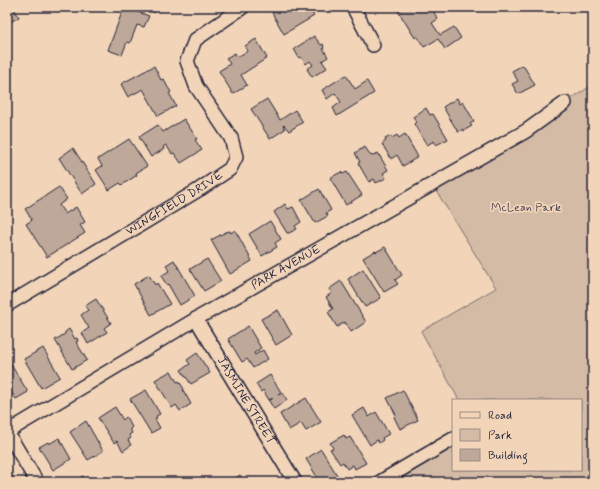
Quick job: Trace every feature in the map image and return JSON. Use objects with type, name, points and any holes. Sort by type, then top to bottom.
[{"type":"street","name":"WINGFIELD DRIVE","points":[[7,305],[200,189],[230,168],[236,157],[231,138],[196,86],[187,61],[195,40],[243,7]]},
{"type":"street","points":[[353,7],[373,45]]},
{"type":"street","name":"PARK AVENUE","points":[[7,432],[196,319],[526,131],[565,103]]},
{"type":"street","name":"JASMINE STREET","points":[[196,319],[295,482]]},
{"type":"street","points":[[7,432],[37,482]]},
{"type":"street","points":[[380,482],[452,440]]},
{"type":"green space","name":"McLean Park","points":[[593,85],[593,482],[380,482],[452,440],[452,471],[582,471],[582,399],[458,399],[421,331],[496,288],[432,184]]},
{"type":"building","points":[[7,7],[13,7],[19,17],[7,24]]},
{"type":"building","points":[[124,7],[149,16],[144,27],[137,25],[130,43],[127,42],[122,55],[108,50]]},
{"type":"building","points":[[149,7],[160,7],[154,13]]},
{"type":"building","points":[[282,7],[321,7],[312,13],[314,16],[284,34],[272,13]]},
{"type":"building","points":[[405,7],[439,7],[433,11],[438,19],[432,23],[440,35],[454,27],[461,38],[445,49],[438,39],[424,47],[417,36],[415,38],[398,11]]},
{"type":"building","points":[[314,36],[321,45],[323,44],[323,48],[328,57],[322,61],[327,68],[312,77],[307,69],[313,65],[310,61],[306,64],[301,57],[299,58],[294,49]]},
{"type":"building","points":[[256,39],[267,58],[241,75],[247,85],[233,94],[219,71],[230,64],[226,58],[235,53],[237,57],[248,51],[245,46]]},
{"type":"building","points":[[523,65],[535,85],[518,94],[512,84],[518,81],[512,71]]},
{"type":"building","points":[[154,66],[161,80],[164,79],[176,106],[158,116],[143,89],[128,97],[121,84]]},
{"type":"building","points":[[346,75],[355,89],[367,81],[374,93],[337,116],[333,108],[341,102],[335,93],[327,99],[322,90]]},
{"type":"building","points":[[457,98],[460,104],[463,102],[474,121],[470,124],[472,126],[458,132],[443,107]]},
{"type":"building","points":[[267,99],[280,120],[295,110],[303,122],[289,131],[284,125],[283,126],[285,129],[270,139],[251,109]]},
{"type":"building","points":[[426,108],[430,115],[433,114],[448,139],[436,145],[434,141],[427,145],[414,124],[416,122],[413,117]]},
{"type":"building","points":[[184,119],[202,150],[181,163],[166,145],[163,147],[164,149],[151,157],[139,137],[158,125],[163,132]]},
{"type":"building","points":[[405,134],[418,157],[403,166],[397,155],[391,159],[382,144],[386,141],[385,139],[391,136],[392,138],[397,135],[399,138]]},
{"type":"building","points":[[129,139],[147,166],[122,185],[120,183],[109,190],[96,170],[102,166],[98,159]]},
{"type":"building","points":[[365,147],[371,156],[378,153],[388,170],[383,173],[386,178],[376,183],[374,179],[369,182],[358,163],[360,162],[355,153]]},
{"type":"building","points":[[73,148],[96,184],[82,194],[59,158]]},
{"type":"building","points":[[341,172],[343,174],[347,172],[362,195],[346,205],[330,178]]},
{"type":"building","points":[[59,187],[67,199],[59,205],[65,214],[76,207],[85,222],[80,225],[85,233],[47,257],[26,224],[32,220],[25,209]]},
{"type":"building","points":[[319,189],[331,210],[326,213],[328,216],[315,223],[301,200]]},
{"type":"building","points":[[285,204],[288,209],[293,207],[301,222],[295,226],[297,229],[289,233],[287,233],[274,212]]},
{"type":"building","points":[[270,221],[281,239],[275,243],[277,247],[262,256],[249,234]]},
{"type":"building","points":[[235,230],[252,261],[230,274],[211,240],[226,232],[230,231],[231,233]]},
{"type":"building","points":[[385,247],[402,275],[395,280],[398,284],[384,292],[363,258]]},
{"type":"building","points":[[207,259],[221,281],[204,291],[190,269]]},
{"type":"building","points":[[174,260],[195,296],[180,305],[168,284],[167,285],[161,276],[169,271],[166,265]]},
{"type":"building","points":[[363,269],[381,298],[365,307],[348,279]]},
{"type":"building","points":[[149,275],[155,285],[157,283],[170,304],[151,315],[134,284]]},
{"type":"building","points":[[341,281],[366,322],[351,332],[345,322],[337,327],[328,312],[333,309],[326,297],[332,293],[329,289]]},
{"type":"building","points":[[96,299],[111,323],[104,328],[107,332],[88,344],[82,333],[89,328],[81,315],[88,310],[85,306]]},
{"type":"building","points":[[278,310],[292,335],[276,345],[261,319]]},
{"type":"building","points":[[248,326],[261,348],[254,353],[255,355],[263,350],[268,359],[253,368],[247,359],[242,362],[228,339]]},
{"type":"building","points":[[69,329],[75,339],[77,338],[78,341],[76,342],[87,360],[72,369],[55,340],[65,334],[65,332]]},
{"type":"building","points":[[43,348],[60,377],[41,388],[24,359]]},
{"type":"building","points":[[197,353],[210,373],[191,384],[181,370],[190,364],[187,360]]},
{"type":"building","points":[[8,360],[28,392],[16,399],[7,385]]},
{"type":"building","points":[[171,371],[177,382],[179,381],[184,389],[183,390],[191,404],[180,411],[176,405],[172,408],[155,380]]},
{"type":"building","points":[[270,375],[281,392],[278,395],[283,393],[287,400],[274,409],[269,401],[273,398],[269,400],[263,390],[261,392],[256,384]]},
{"type":"building","points":[[146,390],[160,414],[156,416],[157,418],[155,419],[160,428],[151,433],[130,399]]},
{"type":"building","points":[[403,390],[418,420],[400,429],[394,417],[396,415],[387,398]]},
{"type":"building","points":[[306,398],[321,422],[306,431],[301,423],[289,430],[280,414]]},
{"type":"building","points":[[115,407],[123,420],[126,417],[132,427],[130,429],[132,433],[129,435],[131,438],[128,440],[131,445],[123,451],[117,441],[114,443],[98,418]]},
{"type":"building","points":[[364,408],[369,417],[376,412],[389,434],[382,438],[383,440],[379,443],[377,440],[370,445],[352,415]]},
{"type":"building","points":[[86,421],[103,451],[88,460],[70,432]]},
{"type":"building","points":[[344,435],[346,439],[350,437],[366,463],[355,469],[353,465],[347,469],[343,462],[340,464],[330,449],[333,448],[330,443]]},
{"type":"building","points":[[59,438],[71,459],[53,470],[39,447],[48,442],[49,444]]},
{"type":"building","points":[[321,449],[340,480],[336,482],[320,482],[306,459]]},
{"type":"building","points":[[7,467],[12,477],[16,482],[7,482]]},
{"type":"building","points":[[240,475],[244,482],[231,481]]},
{"type":"building","points":[[83,476],[84,479],[87,477],[90,482],[72,482]]}]
